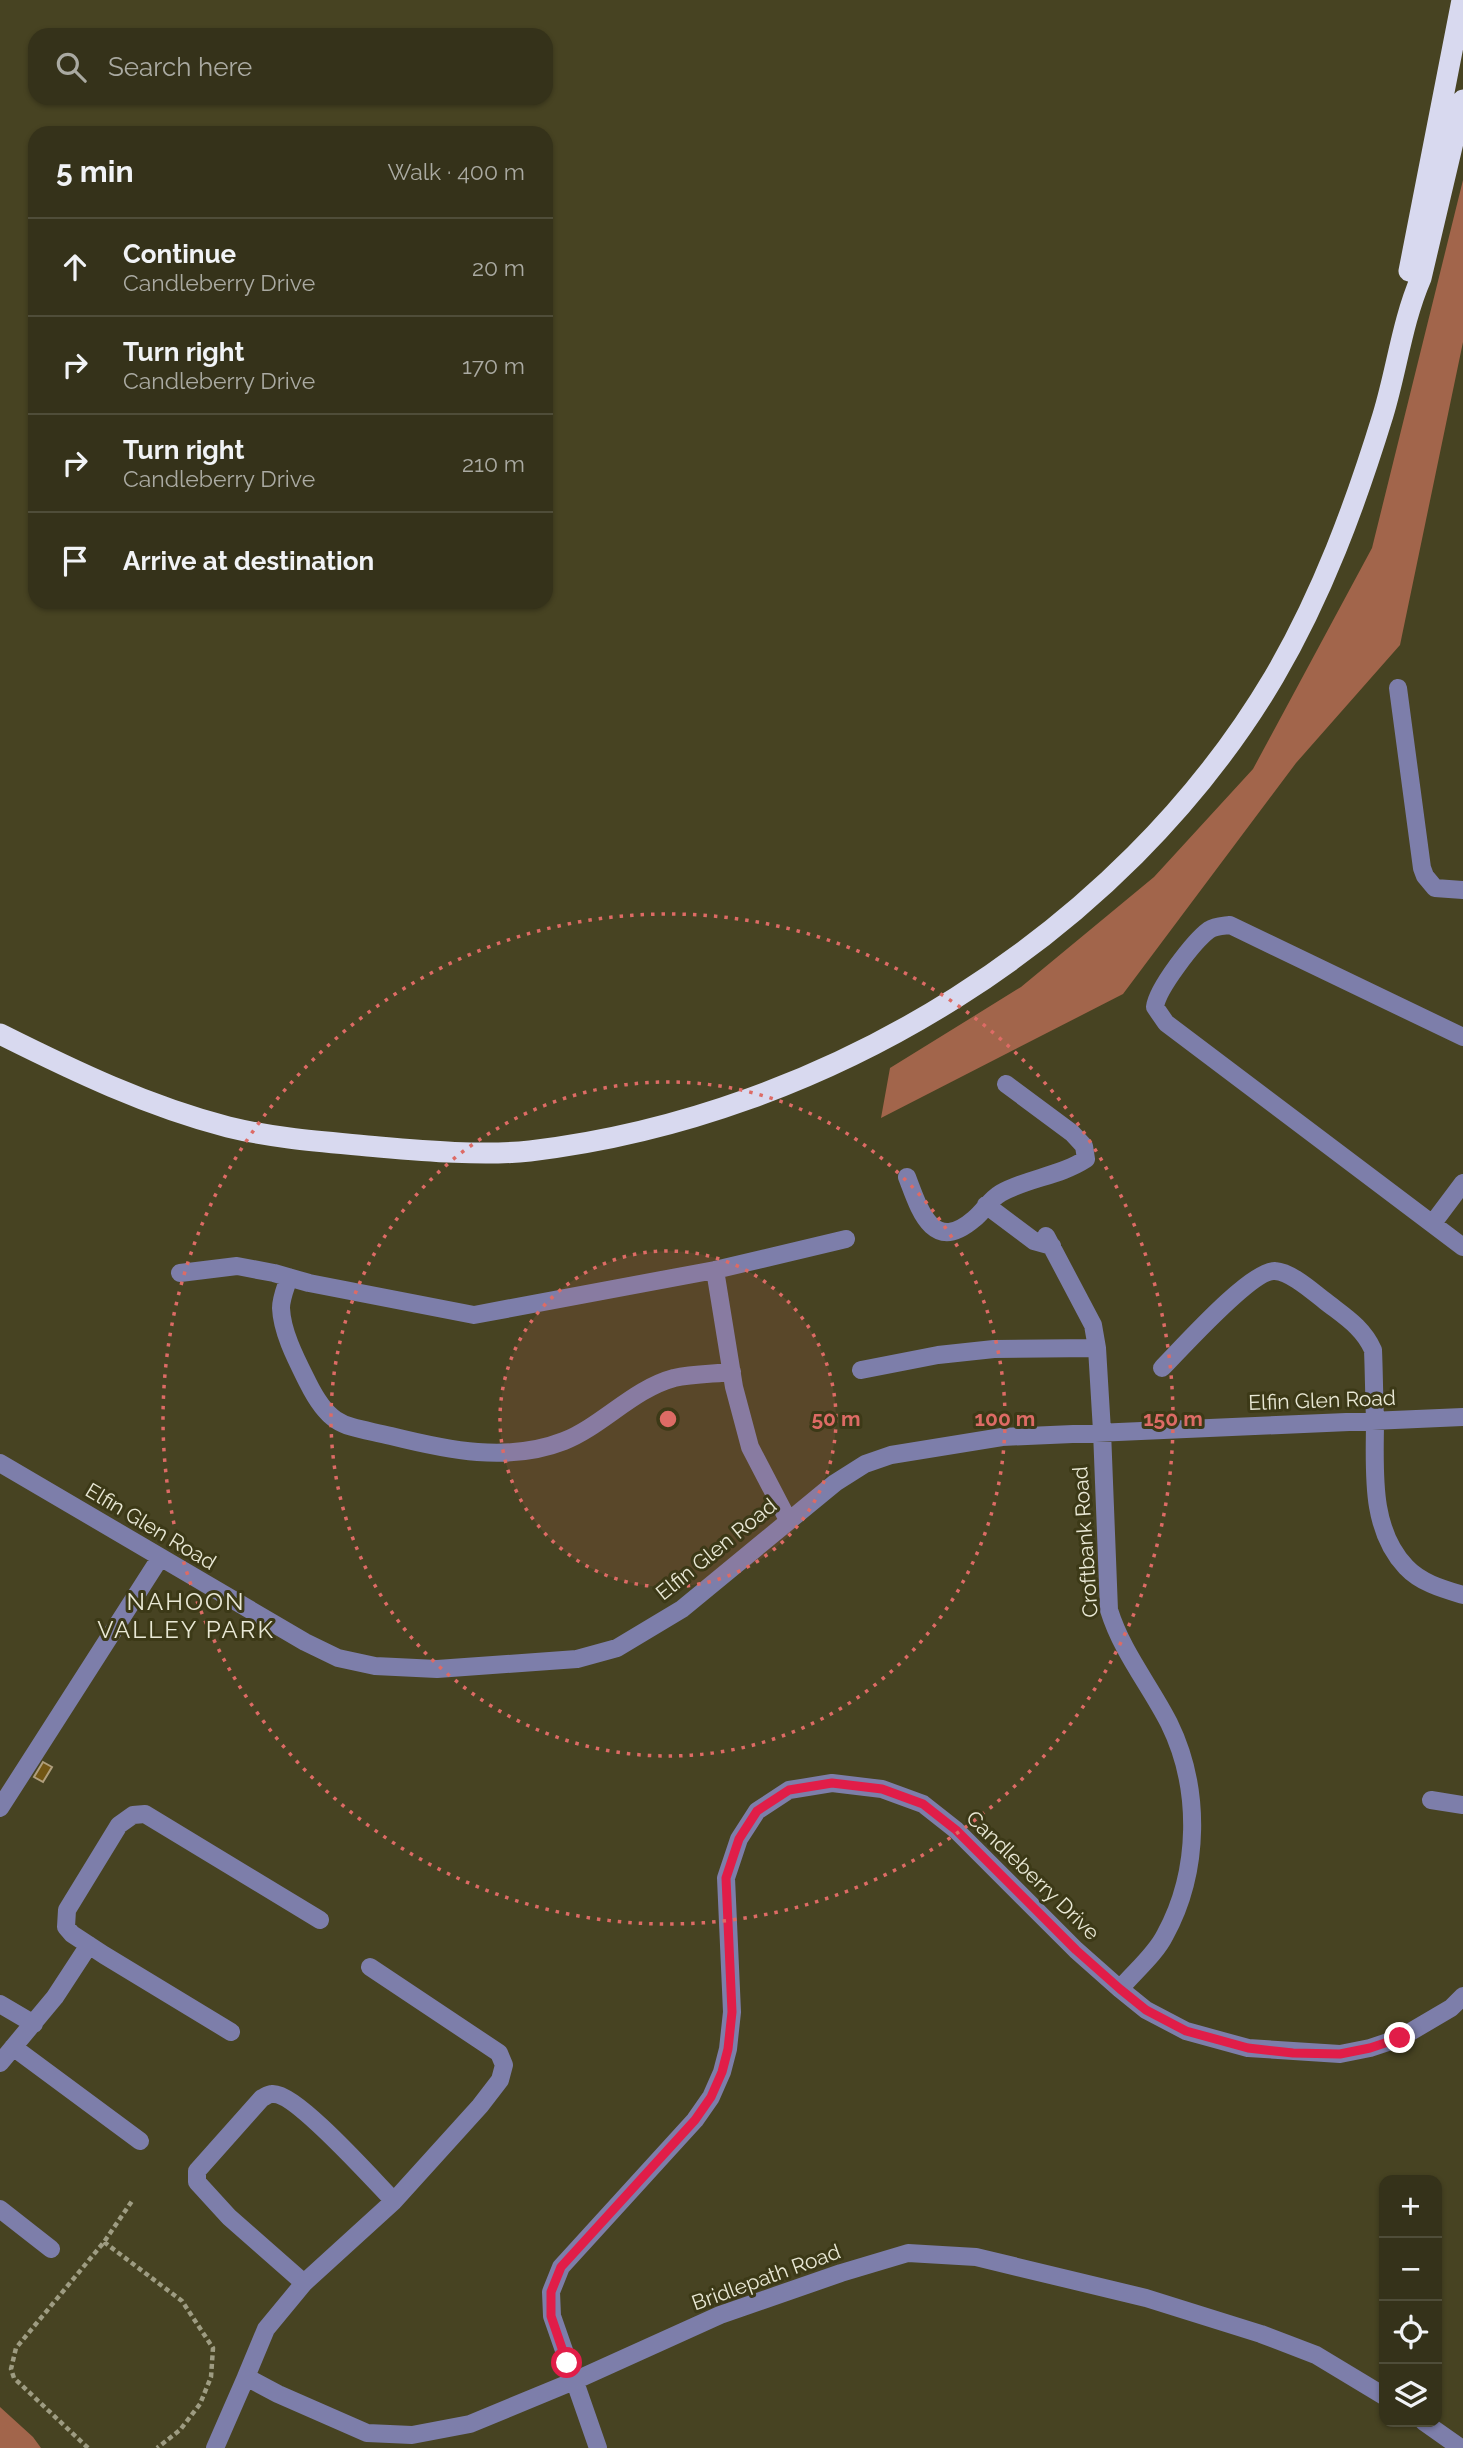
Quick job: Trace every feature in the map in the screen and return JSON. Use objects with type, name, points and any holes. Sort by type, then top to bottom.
[{"type":"highway","points":[[1410,304],[1408,275],[1462,0]]},
{"type":"highway","points":[[0,1034],[91,1079],[149,1102],[232,1128],[311,1141],[431,1152],[526,1152],[616,1137],[696,1116],[787,1085],[856,1054],[927,1016],[1002,967],[1135,856],[1183,804],[1237,733],[1273,677],[1304,620],[1348,526],[1385,409],[1410,304],[1421,278],[1463,100]]},
{"type":"street","points":[[1398,688],[1422,868],[1435,888],[1463,890]]},
{"type":"street","points":[[1463,1037],[1230,925],[1208,930],[1168,978],[1156,998],[1155,1007],[1166,1023],[1463,1247]]},
{"type":"street","points":[[907,1177],[924,1220],[943,1232],[958,1230],[975,1219],[986,1205],[1002,1193],[1070,1170],[1086,1159],[1084,1146],[1072,1133],[1006,1084]]},
{"type":"street","points":[[1433,1223],[1463,1183]]},
{"type":"street","name":"Croftbank Road","points":[[986,1205],[1034,1241],[1049,1241],[1093,1325],[1102,1432],[1109,1610],[1116,1634],[1168,1722],[1184,1759],[1191,1799],[1193,1831],[1180,1902],[1164,1937],[1120,1989]]},
{"type":"street","points":[[180,1273],[237,1266],[474,1315],[715,1270],[846,1239]]},
{"type":"street","points":[[715,1270],[732,1372],[750,1447],[788,1520]]},
{"type":"street","points":[[1162,1368],[1243,1288],[1271,1270],[1283,1272],[1355,1325],[1368,1339],[1373,1350],[1376,1492],[1381,1521],[1391,1547],[1407,1568],[1424,1581],[1463,1595]]},
{"type":"street","points":[[289,1277],[281,1308],[284,1323],[302,1371],[324,1412],[341,1423],[422,1444],[459,1451],[499,1453],[533,1450],[565,1441],[651,1388],[674,1378],[732,1372]]},
{"type":"street","points":[[861,1370],[994,1349],[1097,1348]]},
{"type":"street","name":"Elfin Glen Road","points":[[0,1463],[304,1642],[338,1658],[374,1666],[437,1669],[577,1659],[617,1648],[682,1609],[835,1483],[865,1464],[891,1455],[1002,1437],[1463,1417]]},
{"type":"street","points":[[0,1808],[160,1558]]},
{"type":"street","name":"Candleberry Drive","points":[[598,2448],[551,2316],[551,2292],[561,2267],[695,2120],[711,2097],[728,2049],[732,2012],[726,1878],[739,1839],[757,1811],[789,1790],[832,1783],[882,1789],[923,1804],[956,1830],[1076,1950],[1120,1989],[1146,2010],[1186,2031],[1248,2048],[1340,2054],[1400,2038],[1451,2008],[1463,1996]]},
{"type":"street","points":[[1431,1800],[1463,1805]]},
{"type":"street","points":[[231,2032],[89,1945],[66,1927],[67,1910],[119,1825],[138,1813],[145,1814],[320,1920]]},
{"type":"street","points":[[0,2063],[34,2024],[89,1945]]},
{"type":"street","points":[[215,2448],[266,2329],[304,2283],[394,2201],[500,2080],[504,2065],[499,2053],[370,1967]]},
{"type":"street","points":[[0,2004],[34,2024]]},
{"type":"street","points":[[13,2047],[140,2141]]},
{"type":"street","points":[[304,2283],[229,2217],[197,2182],[197,2171],[262,2098],[271,2094],[281,2095],[306,2111],[394,2201]]},
{"type":"street","points":[[0,2209],[51,2249]]},
{"type":"street","name":"Bridlepath Road","points":[[246,2377],[367,2433],[412,2435],[470,2424],[574,2381],[720,2315],[908,2253],[976,2257],[1146,2298],[1261,2334],[1316,2355],[1379,2393]]},
{"type":"street","points":[[1431,2427],[1461,2448]]},
{"type":"path","points":[[88,2448],[15,2378],[11,2370],[16,2348],[104,2242],[132,2201]]},
{"type":"path","points":[[104,2242],[182,2301],[213,2348],[211,2377],[200,2404],[180,2430],[157,2448]]},
{"type":"shaded area","points":[[1463,180],[1463,342],[1400,645],[1296,763],[1123,994],[881,1118],[890,1068],[1021,987],[1154,877],[1253,769],[1372,548]]},
{"type":"shaded area","points":[[0,2407],[33,2437],[41,2448],[0,2448]]},
{"type":"building","points":[[43,1762],[52,1767],[43,1782],[34,1777]]},
{"type":"district","name":"NAHOON VALLEY PARK","points":[[186,1615]]},
{"type":"route","points":[[567,2363],[551,2316],[551,2292],[561,2267],[695,2120],[711,2097],[728,2049],[732,2012],[726,1878],[739,1839],[757,1811],[789,1790],[832,1783],[882,1789],[923,1804],[956,1830],[1076,1950],[1120,1989],[1146,2010],[1186,2031],[1248,2048],[1293,2053],[1340,2054],[1400,2038]]}]
